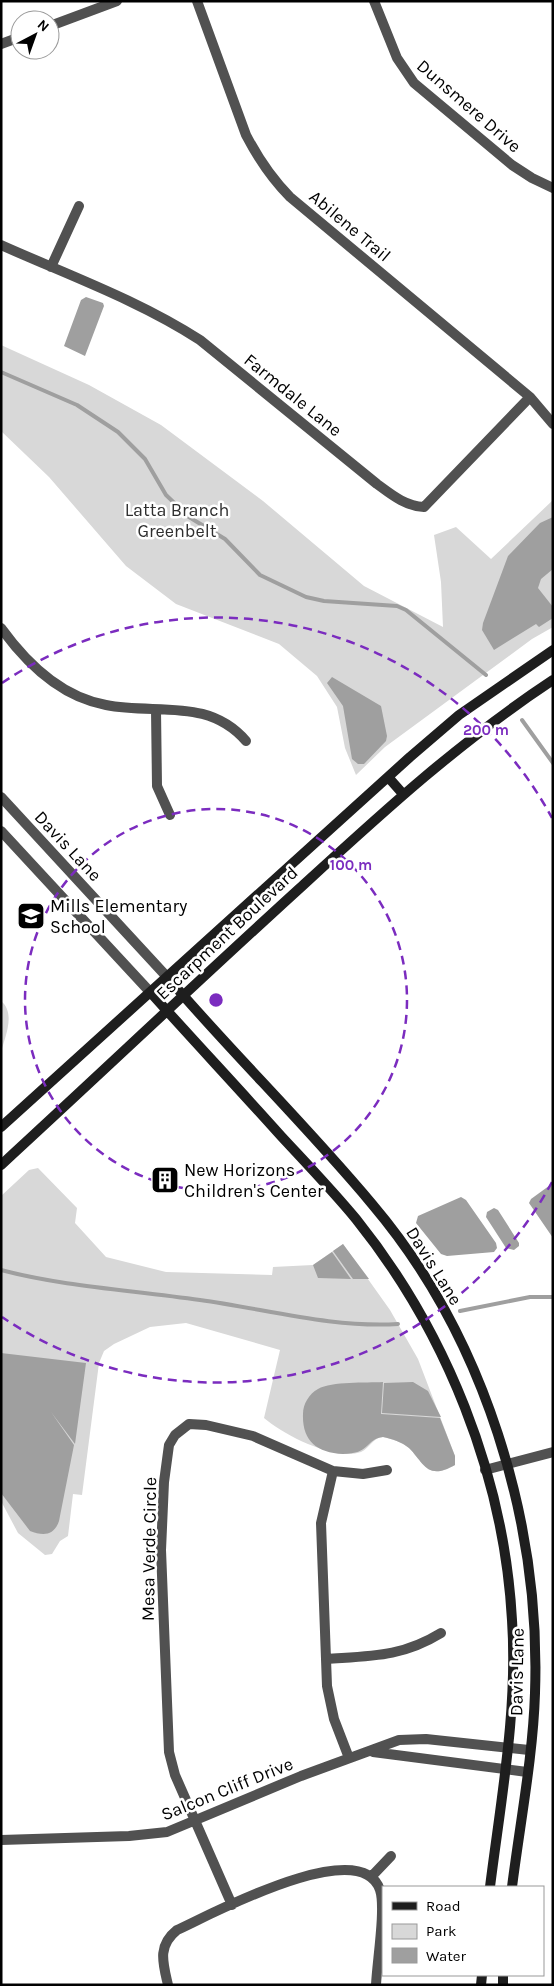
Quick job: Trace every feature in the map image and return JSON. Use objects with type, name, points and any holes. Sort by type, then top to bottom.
[{"type":"main road","name":"Escarpment Boulevard","points":[[1,1128],[388,777],[459,715],[553,650]]},
{"type":"main road","name":"Escarpment Boulevard","points":[[1,1165],[403,794],[500,715],[553,680]]},
{"type":"main road","points":[[388,777],[403,794]]},
{"type":"main road","name":"Davis Lane","points":[[168,978],[367,1198],[399,1240],[430,1286],[471,1364],[491,1413],[523,1532],[536,1647],[535,1693],[512,1886]]},
{"type":"main road","name":"Davis Lane","points":[[151,993],[349,1212],[382,1255],[418,1309],[458,1390],[485,1470],[504,1550],[512,1620],[512,1680],[508,1748],[490,1886]]},
{"type":"street","points":[[60,22],[117,1]]},
{"type":"street","name":"Abilene Trail","points":[[197,1],[246,134],[254,152],[275,182],[530,397],[553,424]]},
{"type":"street","name":"Dunsmere Drive","points":[[374,1],[396,58],[414,83],[516,168],[553,188]]},
{"type":"street","points":[[51,267],[79,206]]},
{"type":"street","name":"Farmdale Lane","points":[[1,245],[136,304],[200,340],[377,484],[393,496],[414,506],[424,507],[530,397]]},
{"type":"street","points":[[1,628],[36,669],[70,692],[104,705],[156,710],[181,710],[216,717],[228,723],[246,741]]},
{"type":"street","points":[[156,710],[156,780],[162,800],[170,815]]},
{"type":"street","name":"Davis Lane","points":[[1,797],[168,978]]},
{"type":"street","name":"Davis Lane","points":[[1,832],[151,993]]},
{"type":"street","name":"Mesa Verde Circle","points":[[232,1905],[175,1775],[168,1739],[161,1550],[164,1482],[171,1440],[184,1426],[189,1424],[206,1425],[253,1436],[332,1471],[363,1474],[388,1470]]},
{"type":"street","points":[[485,1470],[553,1452]]},
{"type":"street","points":[[332,1471],[321,1523],[328,1694],[349,1758]]},
{"type":"street","points":[[327,1659],[392,1654],[413,1648],[441,1633]]},
{"type":"street","name":"Salcon Cliff Drive","points":[[1,1840],[150,1835],[195,1822],[349,1758],[372,1752],[399,1740],[411,1739],[529,1750]]},
{"type":"street","name":"Salcon Cliff Drive","points":[[372,1752],[527,1772]]},
{"type":"street","points":[[371,1877],[391,1856]]},
{"type":"street","points":[[168,1985],[162,1955],[169,1936],[177,1930],[232,1905],[315,1873],[350,1869],[371,1877],[380,1889],[382,1906],[376,1985]]},
{"type":"green space","name":"Latta Branch Greenbelt","points":[[1,345],[89,385],[161,425],[263,501],[364,586],[443,627],[441,582],[434,535],[456,527],[491,559],[553,500],[553,627],[532,639],[385,747],[356,775],[345,748],[337,707],[317,676],[279,644],[176,604],[126,566],[49,477],[1,431]]},
{"type":"green space","points":[[1,1001],[8,1012],[9,1018],[1,1052]]},
{"type":"green space","points":[[38,1168],[77,1208],[75,1223],[106,1257],[166,1272],[272,1275],[273,1267],[313,1265],[343,1244],[390,1310],[418,1359],[455,1456],[455,1465],[446,1469],[432,1471],[409,1448],[397,1441],[383,1437],[376,1439],[361,1452],[350,1454],[324,1450],[296,1439],[264,1418],[280,1350],[186,1323],[150,1327],[114,1344],[104,1351],[99,1363],[82,1495],[73,1494],[68,1536],[60,1541],[52,1554],[45,1555],[18,1533],[1,1501],[1,1196],[29,1170]]},
{"type":"water","points":[[86,297],[103,303],[104,306],[85,356],[64,346],[81,300]]},
{"type":"water","points":[[553,517],[553,569],[541,579],[538,588],[553,607],[553,618],[539,627],[536,624],[494,650],[482,630],[483,623],[508,556],[540,523]]},
{"type":"water","points":[[332,677],[381,706],[387,736],[386,741],[364,764],[358,764],[352,759],[343,706],[327,683]]},
{"type":"water","points":[[553,1183],[553,1238],[529,1203],[531,1199]]},
{"type":"water","points":[[461,1197],[466,1200],[496,1243],[497,1248],[494,1252],[447,1256],[441,1254],[416,1223],[418,1216]]},
{"type":"water","points":[[494,1208],[498,1210],[519,1243],[519,1246],[514,1250],[506,1248],[486,1217],[487,1212]]},
{"type":"water","points":[[343,1244],[369,1279],[353,1279],[333,1251]]},
{"type":"water","points":[[332,1252],[351,1279],[318,1278],[313,1265]]},
{"type":"water","points":[[1,1353],[86,1363],[75,1444],[51,1412],[74,1445],[59,1521],[54,1530],[44,1534],[30,1531],[1,1493]]},
{"type":"water","points":[[383,1382],[381,1414],[440,1418],[455,1456],[455,1465],[446,1469],[432,1471],[409,1448],[397,1441],[383,1437],[373,1440],[358,1452],[343,1454],[318,1448],[308,1438],[303,1423],[303,1410],[309,1396],[318,1389],[324,1386],[349,1383]]},
{"type":"water","points":[[413,1382],[428,1391],[441,1417],[382,1413],[384,1383]]},
{"type":"waterway","points":[[1,372],[77,405],[118,432],[145,459],[166,495],[189,517],[225,539],[260,575],[306,597],[324,601],[397,606],[406,610],[486,675]]},
{"type":"waterway","points":[[522,720],[553,763]]},
{"type":"waterway","points":[[1,1270],[25,1276],[100,1288],[200,1300],[323,1321],[398,1324]]},
{"type":"waterway","points":[[460,1311],[530,1297],[553,1297]]},
{"type":"place","name":"Mills Elementary School","points":[[31,916]]},
{"type":"place","name":"New Horizons Children's Center","points":[[165,1180]]}]
